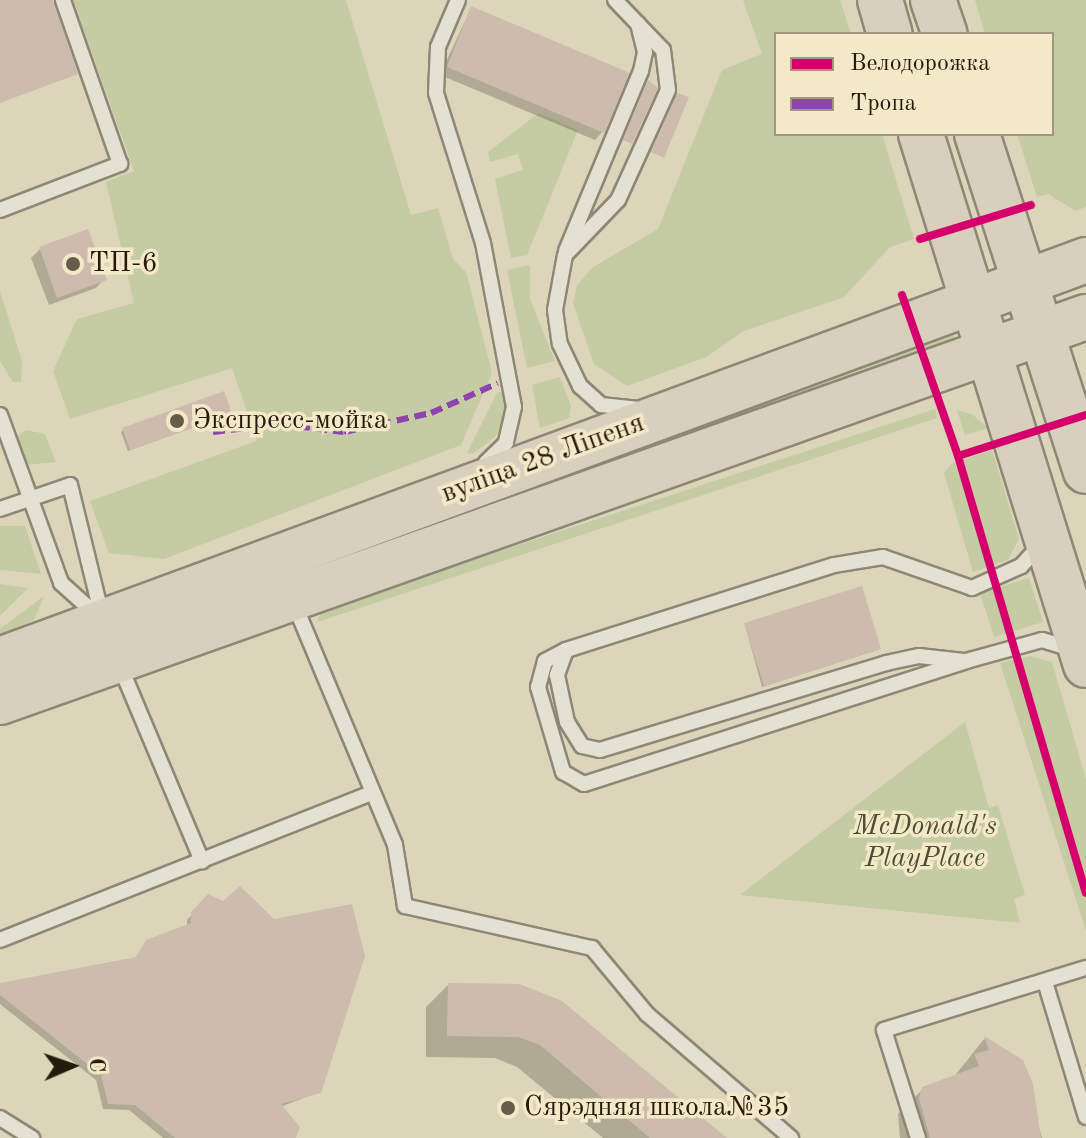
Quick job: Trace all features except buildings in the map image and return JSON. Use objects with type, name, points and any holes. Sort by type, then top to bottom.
[{"type":"main road","points":[[880,0],[889,32]]},
{"type":"main road","points":[[933,0],[944,32]]},
{"type":"main road","points":[[922,136],[1085,660]]},
{"type":"main road","points":[[978,136],[1086,471]]},
{"type":"main road","name":"вуліца 28 Ліпеня","points":[[0,702],[110,641],[388,515],[1086,260]]},
{"type":"main road","name":"вуліца 28 Ліпеня","points":[[0,660],[110,641],[293,601],[1086,317]]},
{"type":"lane","points":[[0,210],[120,164],[63,0]]},
{"type":"lane","points":[[388,515],[500,453],[513,420],[512,381],[489,270],[436,93],[438,47],[458,0]]},
{"type":"lane","points":[[565,255],[618,200],[668,90],[663,50],[629,11],[615,0]]},
{"type":"lane","points":[[629,11],[645,42],[643,62],[565,255],[555,292],[557,327],[568,365],[589,397],[629,410],[754,383]]},
{"type":"lane","points":[[0,415],[61,583],[110,641]]},
{"type":"lane","points":[[0,509],[70,485],[110,641],[202,861]]},
{"type":"lane","points":[[1047,534],[1021,566],[972,588],[883,557],[834,565],[566,650],[545,661],[538,687],[563,772],[584,784],[966,661],[1042,640],[1060,642],[1085,660]]},
{"type":"lane","points":[[293,601],[395,845],[405,906],[592,948],[647,1014],[791,1138]]},
{"type":"lane","points":[[566,650],[557,675],[567,722],[582,746],[600,750],[886,663],[919,656],[966,661]]},
{"type":"lane","points":[[0,940],[372,793]]},
{"type":"lane","points":[[918,1138],[884,1030],[1086,968]]},
{"type":"lane","points":[[1045,982],[1086,1117]]},
{"type":"lane","points":[[0,1118],[32,1138]]},
{"type":"green space","points":[[73,0],[346,0],[411,215],[438,208],[453,259],[466,272],[492,373],[461,445],[164,559],[109,553],[90,501],[257,441],[232,368],[70,419],[53,371],[77,319],[134,303],[106,182],[134,171]]},
{"type":"green space","points":[[743,0],[840,0],[850,32],[774,32],[774,136],[883,136],[914,239],[890,247],[844,297],[744,331],[706,357],[627,386],[594,364],[573,303],[577,285],[593,267],[658,229],[722,70],[762,54]]},
{"type":"green space","points":[[975,0],[1086,0],[1086,207],[1076,211],[1048,194],[1037,197],[1018,136],[1054,136],[1054,32],[984,32]]},
{"type":"green space","points":[[539,113],[578,130],[527,255],[511,258],[495,179],[523,170],[518,154],[490,162],[488,152]]},
{"type":"green space","points":[[530,265],[530,299],[555,361],[527,368],[507,270]]},
{"type":"green space","points":[[0,291],[22,361],[21,382],[13,382],[0,361]]},
{"type":"green space","points":[[949,333],[956,338],[955,348],[153,632],[336,552]]},
{"type":"green space","points":[[560,377],[571,406],[569,418],[540,428],[532,385]]},
{"type":"green space","points":[[506,390],[507,411],[496,436],[473,454],[467,453],[497,393]]},
{"type":"green space","points":[[935,409],[937,418],[317,622],[322,609]]},
{"type":"green space","points":[[957,410],[973,415],[988,428],[965,435]]},
{"type":"green space","points":[[26,430],[45,434],[56,462],[25,465],[16,437]]},
{"type":"green space","points":[[992,450],[1019,539],[1008,560],[973,572],[944,473],[951,464]]},
{"type":"green space","points":[[0,526],[25,526],[41,574],[0,570]]},
{"type":"green space","points":[[1029,578],[1043,622],[994,637],[980,593]]},
{"type":"green space","points":[[0,584],[28,588],[0,616]]},
{"type":"green space","points":[[44,596],[34,620],[0,636],[0,629]]},
{"type":"green space","points":[[1030,656],[1052,662],[1086,779],[1086,931],[1000,663]]},
{"type":"green space","name":"McDonald's PlayPlace","points":[[965,722],[989,808],[998,805],[1025,895],[1014,899],[1020,923],[740,895]]},
{"type":"marked path","points":[[213,432],[280,424],[344,432],[431,413],[498,383]]},
{"type":"cycle path","points":[[920,239],[1031,205]]},
{"type":"cycle path","points":[[902,295],[958,456],[1086,893]]},
{"type":"cycle path","points":[[958,456],[1086,415]]},
{"type":"place","name":"ТП-6","points":[[73,264]]},
{"type":"place","name":"Экспресс-мойка","points":[[177,421]]},
{"type":"place","name":"Сярэдняя школа№35","points":[[508,1108]]}]
